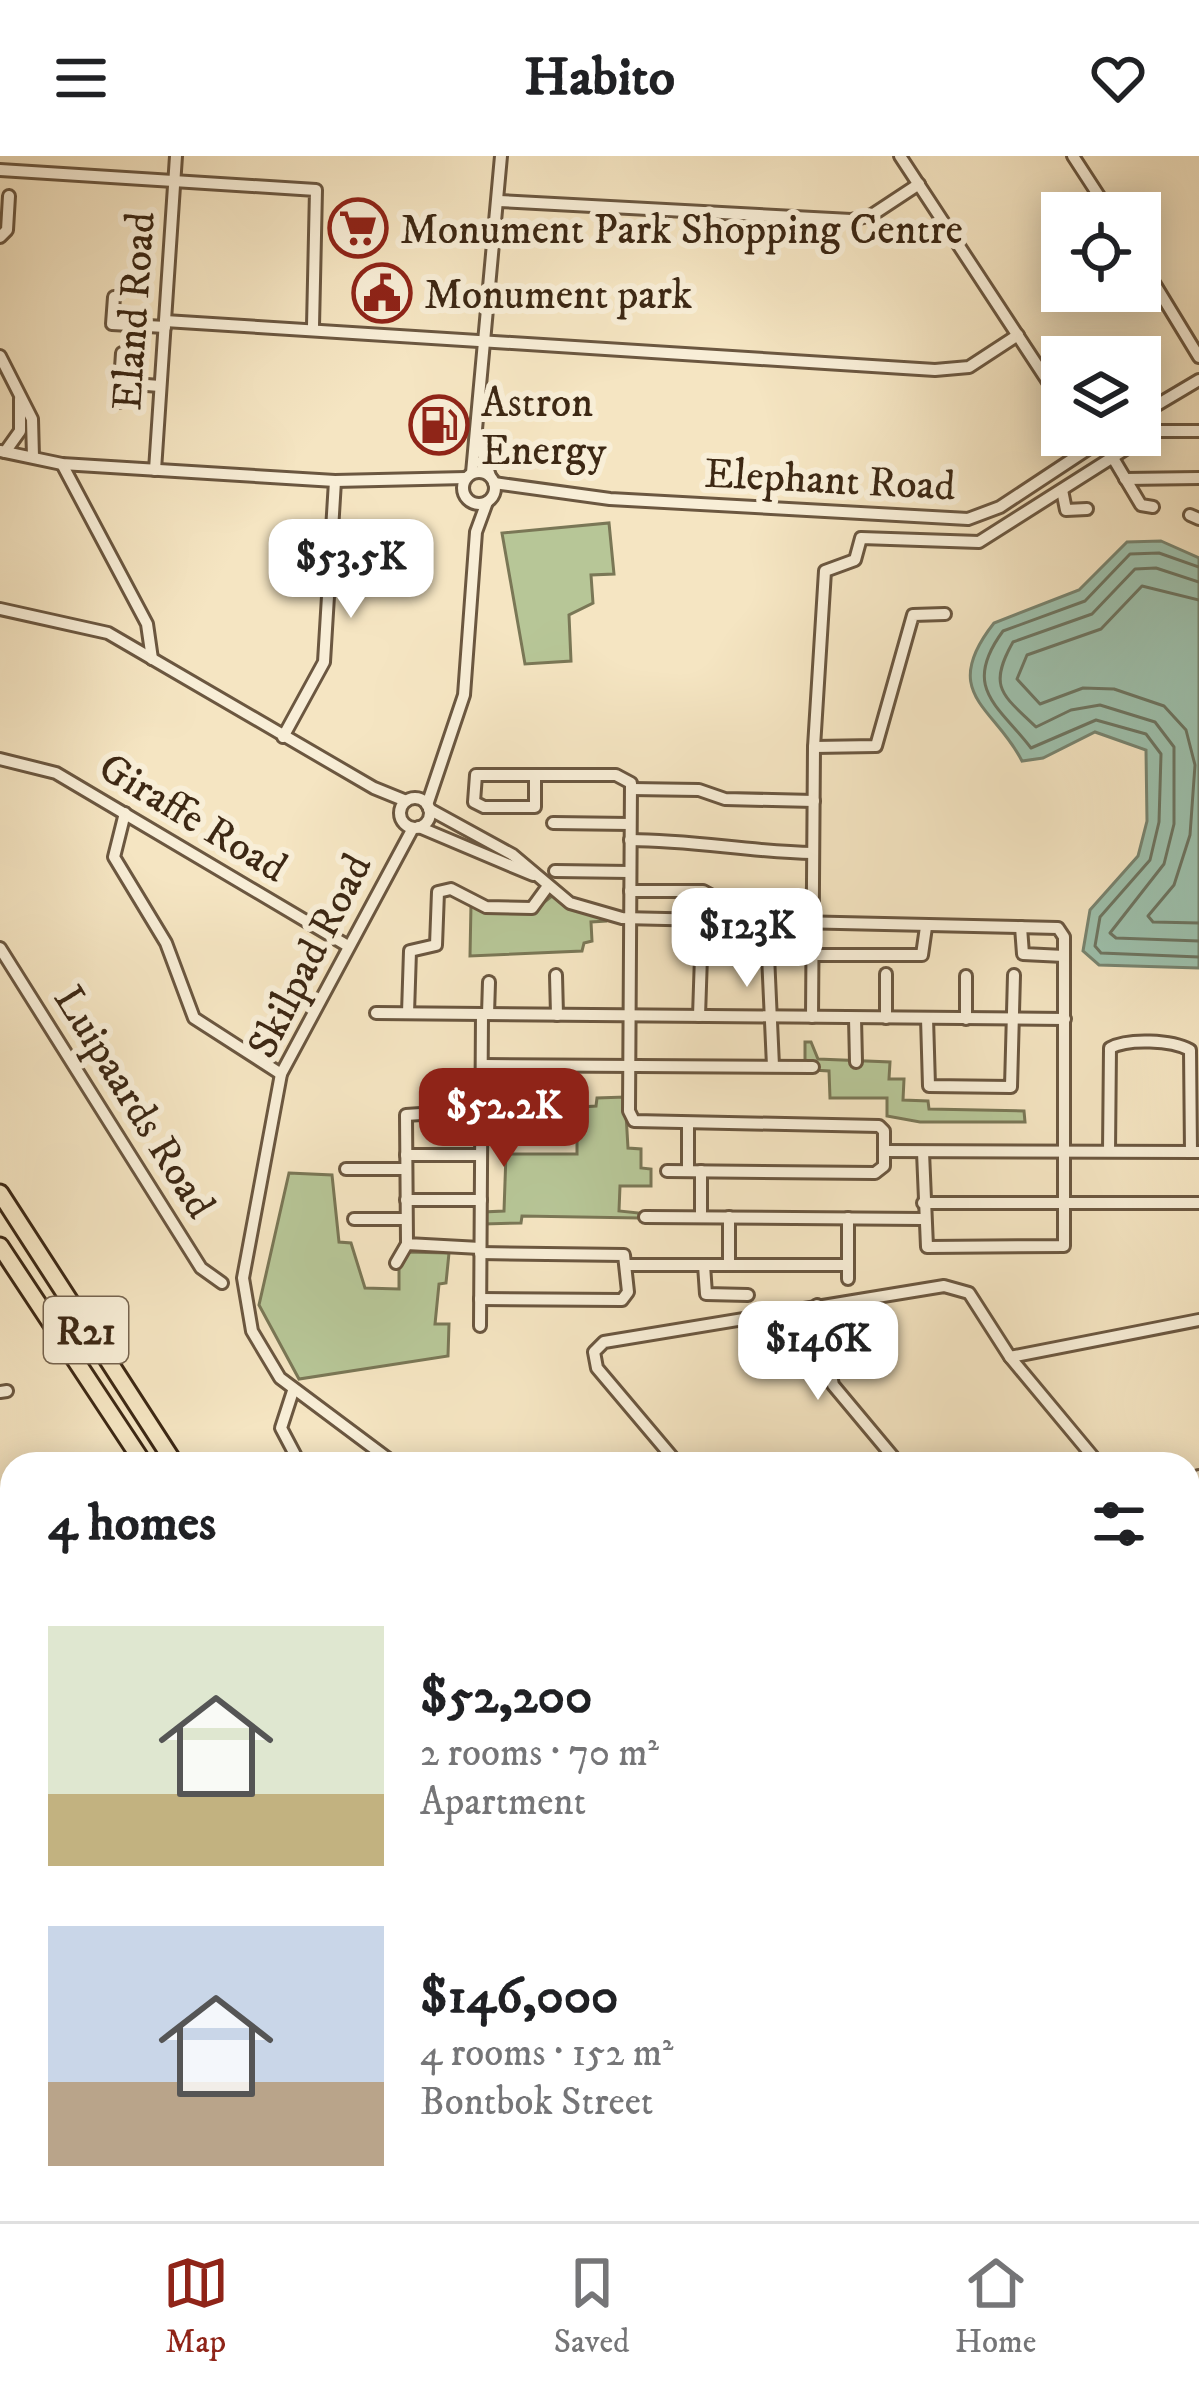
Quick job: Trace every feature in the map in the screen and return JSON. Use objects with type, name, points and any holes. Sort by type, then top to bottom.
[{"type":"highway","name":"R21","points":[[0,1193],[167,1452]]},
{"type":"highway","name":"R21","points":[[0,1246],[136,1452]]},
{"type":"highway","points":[[58,1339],[127,1452]]},
{"type":"street","name":"Eland Road","points":[[155,470],[176,156]]},
{"type":"street","points":[[469,476],[478,440],[501,156]]},
{"type":"street","points":[[900,156],[1041,371]]},
{"type":"street","points":[[1073,156],[1096,192]]},
{"type":"street","points":[[0,170],[317,191],[313,326]]},
{"type":"street","points":[[499,201],[851,220],[872,215],[919,184]]},
{"type":"street","points":[[0,237],[7,230],[9,196]]},
{"type":"street","points":[[1161,291],[1194,340],[1199,357]]},
{"type":"street","points":[[114,297],[112,324],[313,326],[947,370],[968,367],[1018,335]]},
{"type":"street","points":[[119,402],[122,353]]},
{"type":"street","points":[[0,356],[32,419],[33,457]]},
{"type":"street","points":[[1183,386],[1199,368]]},
{"type":"street","points":[[1161,401],[1199,380]]},
{"type":"street","points":[[120,383],[160,386]]},
{"type":"street","points":[[19,390],[21,425],[2,451],[62,464],[334,481],[431,483],[469,476],[491,489]]},
{"type":"street","points":[[812,1017],[814,747],[825,571],[855,560],[861,538],[979,542],[1154,431],[1199,431]]},
{"type":"street","points":[[478,440],[491,489]]},
{"type":"street","name":"Elephant Road","points":[[491,489],[968,519],[1000,507],[1076,456]]},
{"type":"street","points":[[1113,458],[1141,505],[1153,507]]},
{"type":"street","points":[[62,464],[147,624],[152,658]]},
{"type":"street","name":"Skilpad Road","points":[[469,476],[466,497],[476,532]]},
{"type":"street","points":[[1125,478],[1199,478]]},
{"type":"street","points":[[283,737],[324,662],[334,481]]},
{"type":"street","points":[[431,483],[466,497],[491,489]]},
{"type":"street","name":"Skilpad Road","points":[[292,1391],[260,1346],[244,1300],[244,1260],[281,1074],[397,852],[457,721],[467,678],[476,532],[491,489]]},
{"type":"street","points":[[1062,490],[1066,509],[1088,509]]},
{"type":"street","points":[[0,609],[88,626],[152,658],[414,813],[536,876]]},
{"type":"street","points":[[814,747],[876,746],[913,615],[945,614]]},
{"type":"street","name":"Giraffe Road","points":[[0,759],[45,768],[348,946]]},
{"type":"street","points":[[535,775],[535,807],[484,807],[474,802],[476,775],[535,775],[616,776],[629,779],[629,1112],[634,1121],[879,1126],[884,1151],[882,1170],[874,1173],[667,1171]]},
{"type":"street","points":[[631,789],[699,790],[724,799],[814,801]]},
{"type":"street","points":[[125,813],[114,857],[166,943],[191,1014],[281,1074]]},
{"type":"street","points":[[414,813],[513,855],[570,903],[630,919],[1058,928],[1064,956],[1065,1242],[1058,1249],[927,1247],[923,1152]]},
{"type":"street","points":[[554,823],[630,824]]},
{"type":"street","points":[[630,840],[704,840],[728,851],[813,853]]},
{"type":"street","points":[[555,871],[630,872]]},
{"type":"street","points":[[408,1013],[409,954],[412,947],[436,945],[438,892],[451,889],[486,908],[532,908],[548,886]]},
{"type":"street","points":[[630,890],[703,891],[725,903],[813,904]]},
{"type":"street","points":[[812,955],[922,955],[926,927]]},
{"type":"street","points":[[1021,927],[1024,954],[1064,956]]},
{"type":"street","name":"Luipaards Road","points":[[0,948],[201,1268],[222,1283]]},
{"type":"street","points":[[699,1016],[700,959],[708,952],[768,955],[773,1066]]},
{"type":"street","points":[[886,974],[886,1018]]},
{"type":"street","points":[[556,975],[557,1015]]},
{"type":"street","points":[[927,1018],[926,1078],[935,1089],[1013,1085],[1014,975]]},
{"type":"street","points":[[966,976],[966,1018]]},
{"type":"street","points":[[480,1326],[482,1065],[489,982]]},
{"type":"street","points":[[376,1013],[1065,1019]]},
{"type":"street","points":[[855,1018],[856,1062]]},
{"type":"street","points":[[884,1151],[1195,1152],[1190,1050],[1175,1044],[1119,1043],[1110,1048],[1109,1151]]},
{"type":"street","points":[[482,1065],[813,1067]]},
{"type":"street","points":[[396,1263],[407,1244],[408,1112],[524,1105]]},
{"type":"street","points":[[688,1125],[701,1217]]},
{"type":"street","points":[[481,1132],[565,1132]]},
{"type":"street","points":[[406,1155],[481,1155]]},
{"type":"street","points":[[346,1169],[406,1169]]},
{"type":"street","points":[[406,1200],[481,1200]]},
{"type":"street","points":[[923,1202],[1199,1203]]},
{"type":"street","points":[[645,1217],[923,1219]]},
{"type":"street","points":[[729,1217],[729,1265]]},
{"type":"street","points":[[848,1218],[848,1280]]},
{"type":"street","points":[[354,1219],[406,1219]]},
{"type":"street","points":[[407,1244],[620,1253],[627,1265],[628,1292],[622,1300],[480,1300]]},
{"type":"street","points":[[627,1265],[848,1265]]},
{"type":"street","points":[[704,1265],[706,1294],[748,1295]]},
{"type":"street","points":[[668,1452],[597,1368],[595,1349],[616,1339],[944,1286],[968,1293],[1010,1358],[1089,1452]]},
{"type":"street","points":[[817,1305],[833,1385],[889,1452]]},
{"type":"street","points":[[1010,1358],[1199,1319]]},
{"type":"street","points":[[294,1452],[281,1428],[292,1391],[378,1452]]},
{"type":"shaded area","points":[[609,523],[614,574],[591,575],[593,603],[569,615],[571,661],[525,664],[502,533]]},
{"type":"shaded area","points":[[552,896],[607,921],[591,922],[592,941],[584,943],[582,951],[470,956],[471,904],[533,911]]},
{"type":"shaded area","points":[[805,1042],[811,1042],[818,1059],[890,1062],[889,1079],[904,1079],[903,1100],[928,1101],[929,1109],[1024,1111],[1025,1122],[920,1122],[887,1116],[887,1098],[830,1098],[829,1071],[813,1070],[805,1060]]},
{"type":"shaded area","points":[[625,1097],[628,1148],[641,1149],[641,1168],[651,1169],[651,1186],[620,1186],[619,1211],[639,1213],[639,1218],[522,1216],[521,1223],[484,1224],[483,1212],[504,1211],[506,1154],[577,1154],[577,1136],[568,1135],[568,1129],[582,1128],[582,1107],[596,1106],[597,1098]]},
{"type":"shaded area","points":[[289,1173],[332,1175],[339,1242],[351,1243],[365,1288],[399,1289],[399,1256],[405,1252],[449,1253],[446,1283],[439,1284],[435,1324],[449,1324],[448,1356],[299,1379],[259,1305]]},
{"type":"water","points":[[1161,541],[1199,558],[1199,968],[1099,965],[1083,951],[1090,910],[1138,856],[1147,821],[1146,750],[1095,732],[1043,758],[1022,761],[971,684],[978,647],[994,623],[1079,590],[1127,542]]},
{"type":"place","name":"Monument Park Shopping Centre","points":[[358,228]]},
{"type":"place","name":"Monument park","points":[[382,293]]},
{"type":"place","name":"Astron Energy","points":[[439,425]]}]
